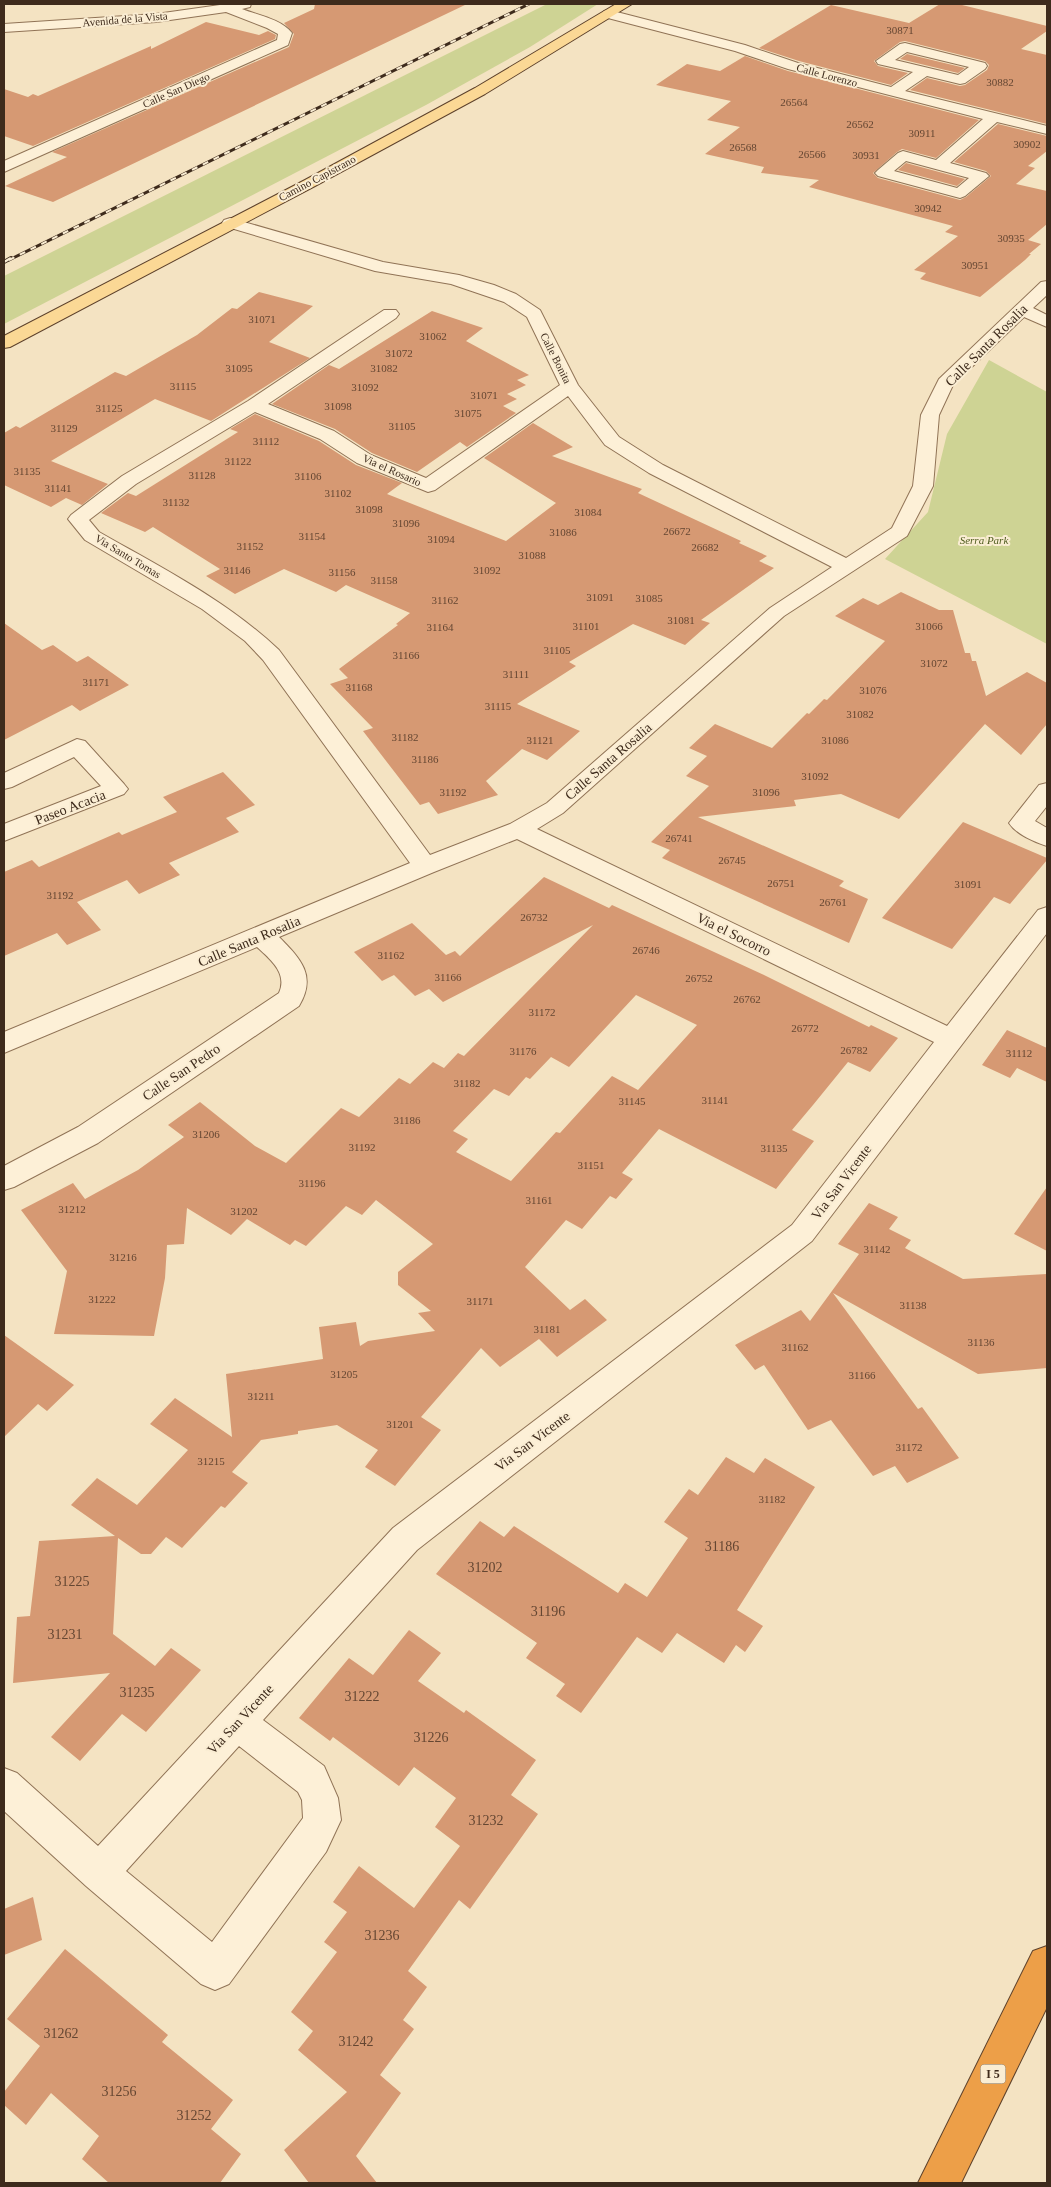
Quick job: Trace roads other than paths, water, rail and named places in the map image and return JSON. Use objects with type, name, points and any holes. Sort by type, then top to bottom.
[{"type":"highway","name":"I 5","points":[[939,2183],[1047,1965]]},
{"type":"main road","name":"Camino Capistrano","points":[[4,344],[480,91],[626,4]]},
{"type":"street","name":"Avenida de la Vista","points":[[4,28],[137,19],[228,8],[246,4]]},
{"type":"street","name":"Calle San Diego","points":[[4,167],[283,42],[285,32],[228,8]]},
{"type":"street","name":"Calle Lorenzo","points":[[609,14],[740,48],[793,66],[1047,130]]},
{"type":"street","points":[[893,92],[925,71],[960,80],[980,66],[904,48],[883,61],[925,71]]},
{"type":"street","points":[[939,165],[994,117]]},
{"type":"street","points":[[904,156],[939,165],[981,176],[960,193],[882,173],[904,156]]},
{"type":"street","name":"Calle Bonita","points":[[230,223],[381,267],[452,279],[488,289],[510,298],[534,314],[570,386],[612,441],[656,469],[847,567]]},
{"type":"street","name":"Calle Santa Rosalia","points":[[4,1043],[425,866],[518,830],[555,808],[777,612],[900,532],[923,486],[930,415],[945,383],[1047,286]]},
{"type":"street","points":[[1022,309],[1047,322]]},
{"type":"street","name":"Via Santo Tomas","points":[[390,314],[254,405],[129,480],[78,519],[92,536],[230,617],[252,635],[271,655],[425,866]]},
{"type":"street","name":"Via el Rosario","points":[[254,405],[327,435],[364,459],[428,486],[570,386]]},
{"type":"street","name":"Paseo Acacia","points":[[4,782],[77,746],[116,790],[4,833]]},
{"type":"street","points":[[1047,790],[1021,823],[1047,838]]},
{"type":"street","name":"Via el Socorro","points":[[518,830],[951,1039]]},
{"type":"street","name":"Via San Vicente","points":[[99,1873],[405,1539],[802,1233],[1047,916]]},
{"type":"street","name":"Calle San Pedro","points":[[4,1179],[88,1134],[290,999],[296,990],[294,971],[262,936]]},
{"type":"street","points":[[4,1786],[99,1873],[215,1970],[313,1839],[322,1820],[320,1798],[311,1779],[237,1723]]},
{"type":"railway","points":[[9,260],[529,4]]},
{"type":"railway","points":[[4,262],[11,258]]},
{"type":"park label","name":"Serra Park","points":[[984,540]]}]
